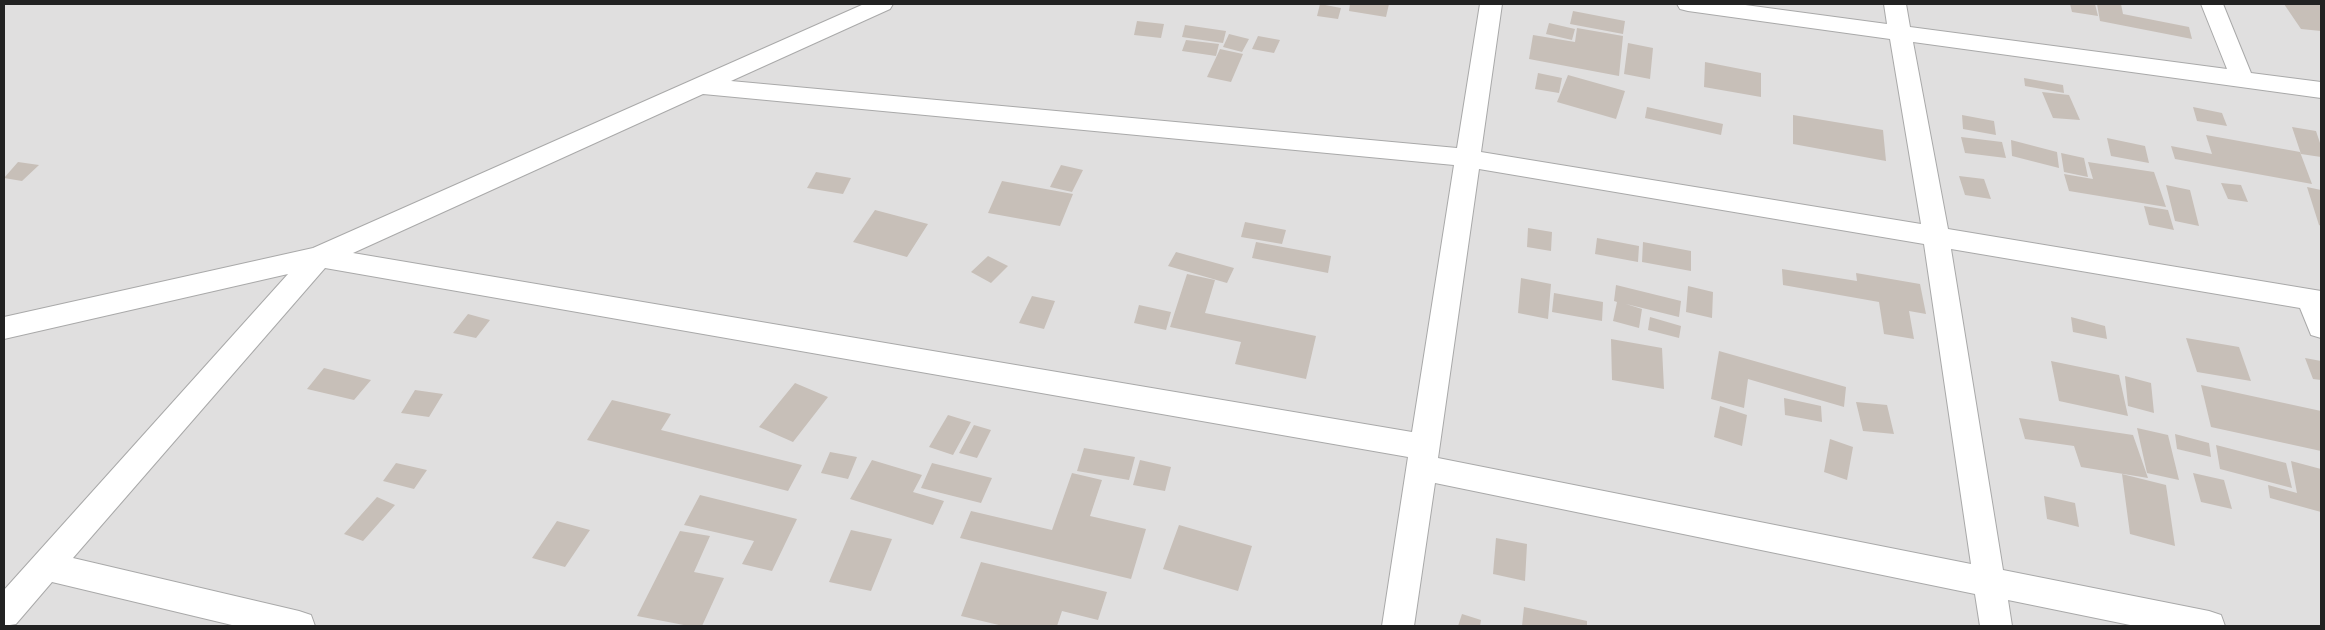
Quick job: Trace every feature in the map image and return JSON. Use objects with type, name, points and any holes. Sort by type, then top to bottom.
[{"type":"street","points":[[4,328],[319,257],[882,4]]},
{"type":"street","points":[[1398,626],[1491,4]]},
{"type":"street","points":[[1688,4],[2321,90]]},
{"type":"street","points":[[1895,4],[1936,236],[1996,626]]},
{"type":"street","points":[[2212,4],[2242,79]]},
{"type":"street","points":[[701,86],[1468,158],[2316,300],[2321,326]]},
{"type":"street","points":[[319,257],[1423,457],[1989,582],[2208,626]]},
{"type":"street","points":[[4,613],[319,257]]},
{"type":"street","points":[[45,566],[299,626]]},
{"type":"shaded area","points":[[4,4],[2321,4],[2321,626],[4,626]]},
{"type":"building","points":[[1320,4],[1341,8],[1338,19],[1317,16]]},
{"type":"building","points":[[1350,4],[1389,4],[1386,17],[1349,11]]},
{"type":"building","points":[[2070,4],[2095,4],[2098,16],[2072,12]]},
{"type":"building","points":[[2097,4],[2121,4],[2123,14],[2189,27],[2192,39],[2100,21]]},
{"type":"building","points":[[2284,4],[2321,4],[2321,31],[2301,29]]},
{"type":"building","points":[[1573,11],[1625,21],[1623,34],[1570,24]]},
{"type":"building","points":[[1137,21],[1164,24],[1161,38],[1134,35]]},
{"type":"building","points":[[1549,23],[1575,29],[1572,40],[1546,34]]},
{"type":"building","points":[[1185,25],[1226,31],[1223,43],[1182,37]]},
{"type":"building","points":[[1577,28],[1623,36],[1619,76],[1529,59],[1533,35],[1575,42]]},
{"type":"building","points":[[1229,34],[1249,39],[1242,52],[1223,47]]},
{"type":"building","points":[[1258,36],[1280,40],[1274,53],[1252,49]]},
{"type":"building","points":[[1186,40],[1219,44],[1216,56],[1182,51]]},
{"type":"building","points":[[1628,43],[1653,48],[1650,79],[1624,74]]},
{"type":"building","points":[[1220,49],[1243,54],[1231,82],[1207,77]]},
{"type":"building","points":[[1705,62],[1761,73],[1761,97],[1704,87]]},
{"type":"building","points":[[1538,73],[1562,78],[1559,93],[1535,89]]},
{"type":"building","points":[[1568,75],[1625,91],[1616,119],[1557,102]]},
{"type":"building","points":[[2024,78],[2063,85],[2064,93],[2025,86]]},
{"type":"building","points":[[2042,92],[2069,95],[2080,120],[2053,118]]},
{"type":"building","points":[[1647,107],[1723,124],[1721,135],[1645,118]]},
{"type":"building","points":[[2193,107],[2222,113],[2227,126],[2197,121]]},
{"type":"building","points":[[1793,115],[1883,130],[1886,161],[1793,144]]},
{"type":"building","points":[[1962,115],[1994,121],[1996,135],[1963,129]]},
{"type":"building","points":[[2292,127],[2316,131],[2321,146],[2321,157],[2301,154]]},
{"type":"building","points":[[2206,135],[2300,152],[2312,184],[2175,159],[2171,146],[2212,154]]},
{"type":"building","points":[[1961,137],[2002,142],[2006,158],[1965,153]]},
{"type":"building","points":[[2107,138],[2145,146],[2149,163],[2111,156]]},
{"type":"building","points":[[2011,140],[2057,152],[2059,168],[2012,156]]},
{"type":"building","points":[[2061,153],[2084,158],[2088,177],[2064,172]]},
{"type":"building","points":[[18,162],[39,165],[22,181],[4,178]]},
{"type":"building","points":[[2088,162],[2154,172],[2166,207],[2069,191],[2064,174],[2093,179]]},
{"type":"building","points":[[1061,165],[1083,170],[1072,192],[1050,187]]},
{"type":"building","points":[[816,172],[851,178],[843,194],[807,188]]},
{"type":"building","points":[[1959,176],[1984,179],[1991,199],[1965,195]]},
{"type":"building","points":[[1002,181],[1073,194],[1060,226],[988,213]]},
{"type":"building","points":[[2221,183],[2241,185],[2248,202],[2228,199]]},
{"type":"building","points":[[2166,185],[2190,190],[2199,226],[2175,221]]},
{"type":"building","points":[[2307,187],[2321,190],[2321,226],[2319,225]]},
{"type":"building","points":[[2144,206],[2168,210],[2174,230],[2149,225]]},
{"type":"building","points":[[875,210],[928,224],[907,257],[853,242]]},
{"type":"building","points":[[1245,222],[1286,230],[1282,244],[1241,237]]},
{"type":"building","points":[[1528,228],[1552,232],[1551,251],[1527,247]]},
{"type":"building","points":[[1597,238],[1639,246],[1638,262],[1595,254]]},
{"type":"building","points":[[1256,242],[1331,256],[1328,273],[1252,258]]},
{"type":"building","points":[[1643,242],[1691,251],[1691,271],[1642,262]]},
{"type":"building","points":[[1176,252],[1234,268],[1227,283],[1168,266]]},
{"type":"building","points":[[988,256],[1008,266],[991,283],[971,272]]},
{"type":"building","points":[[1782,269],[1857,281],[1856,273],[1920,284],[1926,314],[1909,311],[1914,339],[1884,334],[1879,302],[1783,285]]},
{"type":"building","points":[[1187,274],[1215,280],[1205,313],[1316,336],[1306,379],[1235,364],[1241,342],[1170,327]]},
{"type":"building","points":[[1521,278],[1551,284],[1548,319],[1518,313]]},
{"type":"building","points":[[1616,285],[1681,301],[1679,317],[1626,304],[1642,309],[1639,328],[1613,321],[1617,302],[1614,301]]},
{"type":"building","points":[[1688,286],[1713,292],[1712,318],[1686,312]]},
{"type":"building","points":[[1554,293],[1603,302],[1602,321],[1552,312]]},
{"type":"building","points":[[1032,296],[1055,301],[1044,329],[1019,323]]},
{"type":"building","points":[[1139,305],[1171,312],[1166,330],[1134,323]]},
{"type":"building","points":[[468,314],[490,320],[476,338],[453,333]]},
{"type":"building","points":[[1650,317],[1681,326],[1679,338],[1648,330]]},
{"type":"building","points":[[2071,317],[2105,326],[2107,339],[2073,332]]},
{"type":"building","points":[[2186,338],[2239,347],[2251,381],[2197,372]]},
{"type":"building","points":[[1611,339],[1662,348],[1664,389],[1612,380]]},
{"type":"building","points":[[1719,351],[1846,387],[1844,407],[1748,379],[1744,408],[1711,399]]},
{"type":"building","points":[[2305,358],[2321,361],[2321,380],[2313,379]]},
{"type":"building","points":[[2051,361],[2119,375],[2128,416],[2059,401]]},
{"type":"building","points":[[324,368],[371,380],[354,400],[307,389]]},
{"type":"building","points":[[2125,376],[2151,383],[2154,413],[2128,406]]},
{"type":"building","points":[[795,383],[828,397],[793,442],[759,427]]},
{"type":"building","points":[[2201,385],[2321,411],[2321,451],[2211,427]]},
{"type":"building","points":[[415,390],[443,394],[429,417],[401,413]]},
{"type":"building","points":[[1784,398],[1821,406],[1822,422],[1785,415]]},
{"type":"building","points":[[612,400],[671,414],[661,430],[802,465],[788,491],[587,440]]},
{"type":"building","points":[[1856,402],[1887,405],[1894,434],[1863,431]]},
{"type":"building","points":[[1720,406],[1747,415],[1742,446],[1714,437]]},
{"type":"building","points":[[948,415],[971,422],[953,455],[929,447]]},
{"type":"building","points":[[2019,418],[2133,435],[2148,478],[2081,467],[2074,446],[2025,439]]},
{"type":"building","points":[[974,425],[991,430],[977,458],[959,453]]},
{"type":"building","points":[[2137,428],[2168,435],[2179,480],[2147,473]]},
{"type":"building","points":[[2175,434],[2209,443],[2211,457],[2177,449]]},
{"type":"building","points":[[1830,439],[1853,447],[1847,480],[1824,472]]},
{"type":"building","points":[[2216,445],[2286,463],[2292,488],[2220,469]]},
{"type":"building","points":[[1084,448],[1135,457],[1129,480],[1077,471]]},
{"type":"building","points":[[830,452],[857,457],[848,479],[821,473]]},
{"type":"building","points":[[872,460],[922,475],[913,492],[944,501],[933,525],[850,499]]},
{"type":"building","points":[[1140,460],[1171,467],[1165,491],[1133,485]]},
{"type":"building","points":[[2291,461],[2321,469],[2321,512],[2270,498],[2268,485],[2297,493]]},
{"type":"building","points":[[396,463],[427,470],[414,489],[383,481]]},
{"type":"building","points":[[932,463],[992,478],[981,503],[921,488]]},
{"type":"building","points":[[1072,473],[1102,480],[1090,516],[1146,529],[1131,579],[960,538],[971,511],[1052,530]]},
{"type":"building","points":[[2193,473],[2224,480],[2232,509],[2201,502]]},
{"type":"building","points":[[2122,474],[2166,485],[2175,546],[2130,534]]},
{"type":"building","points":[[700,495],[797,519],[772,571],[742,564],[754,541],[684,525]]},
{"type":"building","points":[[2044,496],[2075,503],[2079,527],[2047,519]]},
{"type":"building","points":[[377,497],[395,505],[363,541],[344,534]]},
{"type":"building","points":[[557,521],[590,530],[565,567],[532,558]]},
{"type":"building","points":[[1179,525],[1252,546],[1238,591],[1163,569]]},
{"type":"building","points":[[851,530],[892,539],[871,591],[829,582]]},
{"type":"building","points":[[680,531],[710,536],[694,572],[724,578],[702,626],[689,626],[637,616]]},
{"type":"building","points":[[1496,538],[1527,544],[1525,581],[1493,574]]},
{"type":"building","points":[[981,562],[1107,592],[1098,620],[1062,611],[1057,626],[1003,626],[961,616]]},
{"type":"building","points":[[1524,607],[1587,621],[1587,626],[1522,626]]},
{"type":"building","points":[[1462,614],[1481,620],[1480,626],[1458,626]]}]
